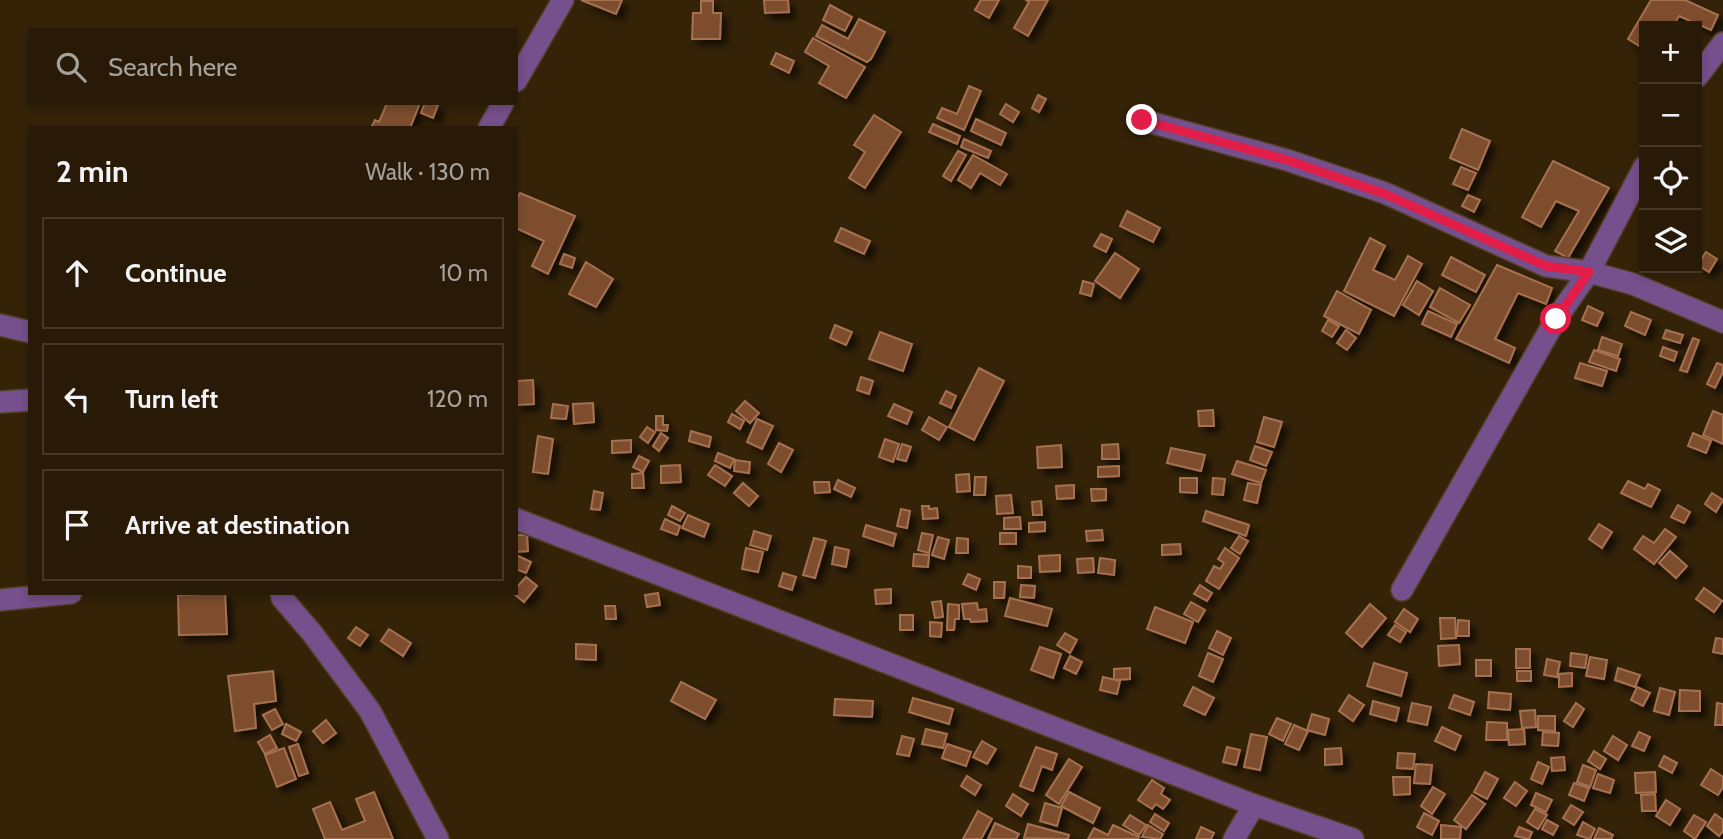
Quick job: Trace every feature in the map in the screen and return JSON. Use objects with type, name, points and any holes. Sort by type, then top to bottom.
[{"type":"street","points":[[518,78],[563,0]]},
{"type":"street","points":[[1702,70],[1723,43]]},
{"type":"street","points":[[490,126],[502,105]]},
{"type":"street","points":[[1142,120],[1287,160],[1385,194],[1546,266],[1589,272],[1633,284],[1723,322]]},
{"type":"street","points":[[1402,590],[1556,319],[1589,272],[1639,177]]},
{"type":"street","points":[[0,325],[28,332]]},
{"type":"street","points":[[0,402],[28,400]]},
{"type":"street","points":[[518,520],[1254,805],[1353,839]]},
{"type":"street","points":[[0,600],[51,595]]},
{"type":"street","points":[[281,595],[370,711],[438,839]]},
{"type":"street","points":[[1234,839],[1254,805]]},
{"type":"building","points":[[581,0],[622,0],[616,14]]},
{"type":"building","points":[[764,0],[788,0],[789,12],[765,13]]},
{"type":"building","points":[[981,0],[999,0],[989,18],[975,10]]},
{"type":"building","points":[[1026,0],[1048,0],[1028,36],[1014,28],[1029,2]]},
{"type":"building","points":[[1651,0],[1685,0],[1718,15],[1711,30],[1702,26],[1702,21],[1690,21],[1679,16],[1676,21],[1639,21],[1639,46],[1628,39]]},
{"type":"building","points":[[701,1],[713,1],[713,13],[721,13],[720,39],[692,39],[693,13],[701,13]]},
{"type":"building","points":[[830,5],[852,17],[845,31],[823,20]]},
{"type":"building","points":[[859,19],[885,32],[867,62],[816,36],[822,25],[848,39]]},
{"type":"building","points":[[813,38],[865,67],[846,98],[819,83],[829,66],[805,52]]},
{"type":"building","points":[[776,53],[794,61],[789,73],[771,64]]},
{"type":"building","points":[[969,86],[981,91],[964,130],[937,118],[942,108],[957,114]]},
{"type":"building","points":[[1038,95],[1046,99],[1039,112],[1032,108]]},
{"type":"building","points":[[1006,104],[1019,112],[1013,122],[1000,114]]},
{"type":"building","points":[[386,105],[419,105],[411,126],[372,126],[375,120],[379,122]]},
{"type":"building","points":[[424,105],[438,105],[433,118],[421,113]]},
{"type":"building","points":[[874,115],[901,132],[865,188],[849,178],[865,152],[854,145]]},
{"type":"building","points":[[976,119],[1006,133],[1001,145],[971,131]]},
{"type":"building","points":[[933,124],[960,136],[957,144],[929,132]]},
{"type":"building","points":[[1462,129],[1490,141],[1478,170],[1450,158]]},
{"type":"building","points":[[964,139],[991,151],[988,158],[961,147]]},
{"type":"building","points":[[958,151],[966,155],[951,181],[943,176]]},
{"type":"building","points":[[973,155],[1007,174],[1000,185],[980,173],[971,188],[958,180]]},
{"type":"building","points":[[1553,161],[1609,188],[1568,258],[1555,251],[1579,211],[1556,201],[1541,227],[1522,217]]},
{"type":"building","points":[[1461,167],[1476,173],[1468,190],[1453,184]]},
{"type":"building","points":[[520,193],[575,216],[548,274],[532,266],[544,241],[518,229]]},
{"type":"building","points":[[1468,195],[1480,200],[1474,212],[1462,206]]},
{"type":"building","points":[[1127,211],[1160,228],[1153,242],[1120,226]]},
{"type":"building","points":[[841,228],[870,241],[864,254],[835,241]]},
{"type":"building","points":[[1101,234],[1112,239],[1106,252],[1094,246]]},
{"type":"building","points":[[1370,238],[1385,246],[1373,270],[1395,280],[1408,256],[1422,264],[1394,316],[1344,291]]},
{"type":"building","points":[[1706,252],[1717,259],[1709,272],[1702,268],[1702,258]]},
{"type":"building","points":[[1115,253],[1139,269],[1120,298],[1095,281]]},
{"type":"building","points":[[564,254],[575,258],[572,268],[560,264]]},
{"type":"building","points":[[1451,257],[1485,275],[1476,292],[1442,275]]},
{"type":"building","points":[[586,262],[613,279],[596,307],[569,294]]},
{"type":"building","points":[[1497,265],[1552,288],[1546,304],[1518,293],[1495,339],[1515,348],[1509,363],[1456,339]]},
{"type":"building","points":[[1083,281],[1094,284],[1091,296],[1080,293]]},
{"type":"building","points":[[1417,281],[1433,291],[1419,315],[1403,305]]},
{"type":"building","points":[[1440,288],[1470,305],[1459,323],[1430,307]]},
{"type":"building","points":[[1337,291],[1371,310],[1359,334],[1324,316]]},
{"type":"building","points":[[1588,306],[1603,313],[1597,326],[1582,320]]},
{"type":"building","points":[[1428,311],[1457,324],[1451,337],[1422,324]]},
{"type":"building","points":[[1631,312],[1651,320],[1645,335],[1625,326]]},
{"type":"building","points":[[1328,320],[1339,326],[1332,337],[1322,331]]},
{"type":"building","points":[[835,325],[852,332],[846,345],[830,338]]},
{"type":"building","points":[[1346,330],[1356,338],[1347,350],[1337,343]]},
{"type":"building","points":[[1666,330],[1683,335],[1680,343],[1663,338]]},
{"type":"building","points":[[880,332],[912,344],[903,371],[869,359]]},
{"type":"building","points":[[1602,337],[1622,344],[1618,356],[1598,350]]},
{"type":"building","points":[[1693,338],[1699,340],[1687,372],[1680,370]]},
{"type":"building","points":[[1663,347],[1677,352],[1674,361],[1660,356]]},
{"type":"building","points":[[1594,350],[1620,359],[1616,371],[1589,362]]},
{"type":"building","points":[[1580,363],[1607,371],[1602,386],[1575,378]]},
{"type":"building","points":[[1717,363],[1723,365],[1723,372],[1715,388],[1707,384]]},
{"type":"building","points":[[979,368],[1004,381],[974,440],[949,427]]},
{"type":"building","points":[[861,377],[873,381],[869,394],[857,390]]},
{"type":"building","points":[[533,380],[534,404],[518,405],[518,381]]},
{"type":"building","points":[[946,391],[956,396],[951,408],[940,403]]},
{"type":"building","points":[[745,401],[759,413],[750,423],[736,411]]},
{"type":"building","points":[[593,403],[594,422],[574,424],[573,404]]},
{"type":"building","points":[[553,404],[568,406],[566,419],[551,418]]},
{"type":"building","points":[[894,404],[912,412],[907,424],[888,416]]},
{"type":"building","points":[[1213,410],[1214,426],[1199,426],[1198,411]]},
{"type":"building","points":[[1713,411],[1723,415],[1723,444],[1703,435]]},
{"type":"building","points":[[732,414],[744,421],[740,429],[728,422]]},
{"type":"building","points":[[656,416],[663,416],[663,425],[668,425],[667,431],[656,430]]},
{"type":"building","points":[[929,417],[947,427],[939,440],[922,430]]},
{"type":"building","points":[[1264,417],[1282,422],[1274,447],[1257,442]]},
{"type":"building","points":[[757,419],[773,426],[762,449],[747,442]]},
{"type":"building","points":[[647,427],[655,432],[648,443],[640,437]]},
{"type":"building","points":[[691,431],[711,437],[709,447],[689,441]]},
{"type":"building","points":[[661,433],[668,438],[659,451],[653,446]]},
{"type":"building","points":[[1693,433],[1711,441],[1706,453],[1688,446]]},
{"type":"building","points":[[538,436],[553,439],[548,474],[533,472]]},
{"type":"building","points":[[885,439],[899,444],[893,462],[879,457]]},
{"type":"building","points":[[631,440],[631,452],[612,453],[612,441]]},
{"type":"building","points":[[779,443],[793,450],[781,472],[768,464]]},
{"type":"building","points":[[902,444],[911,447],[906,461],[897,459]]},
{"type":"building","points":[[1118,444],[1119,459],[1102,459],[1102,445]]},
{"type":"building","points":[[1061,445],[1062,467],[1038,468],[1037,447]]},
{"type":"building","points":[[1255,446],[1272,452],[1266,466],[1250,460]]},
{"type":"building","points":[[1171,448],[1205,455],[1201,471],[1167,463]]},
{"type":"building","points":[[718,453],[734,459],[730,468],[715,461]]},
{"type":"building","points":[[639,456],[649,461],[643,472],[633,467]]},
{"type":"building","points":[[735,460],[750,462],[749,473],[734,471]]},
{"type":"building","points":[[1237,461],[1266,470],[1261,483],[1232,474]]},
{"type":"building","points":[[680,465],[681,482],[661,483],[661,466]]},
{"type":"building","points":[[715,465],[732,476],[725,486],[708,475]]},
{"type":"building","points":[[1119,466],[1119,476],[1098,477],[1098,467]]},
{"type":"building","points":[[643,473],[644,488],[632,488],[632,474]]},
{"type":"building","points":[[969,474],[970,491],[957,492],[956,475]]},
{"type":"building","points":[[975,477],[986,477],[985,495],[974,495]]},
{"type":"building","points":[[1180,478],[1197,478],[1197,493],[1180,492]]},
{"type":"building","points":[[1213,478],[1225,479],[1223,495],[1212,494]]},
{"type":"building","points":[[838,480],[855,488],[851,497],[834,489]]},
{"type":"building","points":[[1628,481],[1645,489],[1648,484],[1660,490],[1651,507],[1621,493]]},
{"type":"building","points":[[814,482],[829,482],[830,492],[815,493]]},
{"type":"building","points":[[743,483],[758,496],[749,506],[734,493]]},
{"type":"building","points":[[1248,483],[1261,485],[1257,503],[1244,500]]},
{"type":"building","points":[[1074,485],[1074,498],[1057,499],[1056,486]]},
{"type":"building","points":[[1091,489],[1106,489],[1106,500],[1092,501]]},
{"type":"building","points":[[594,491],[603,493],[600,510],[591,509]]},
{"type":"building","points":[[1712,493],[1723,500],[1716,512],[1705,504]]},
{"type":"building","points":[[1011,495],[1013,513],[997,514],[996,496]]},
{"type":"building","points":[[1041,501],[1042,515],[1033,515],[1032,502]]},
{"type":"building","points":[[1678,505],[1690,512],[1684,523],[1671,517]]},
{"type":"building","points":[[672,506],[685,513],[680,521],[668,515]]},
{"type":"building","points":[[922,506],[937,508],[938,518],[923,519]]},
{"type":"building","points":[[901,509],[910,511],[907,528],[897,526]]},
{"type":"building","points":[[1206,511],[1249,525],[1246,536],[1203,521]]},
{"type":"building","points":[[688,515],[709,524],[704,537],[682,528]]},
{"type":"building","points":[[1020,517],[1021,529],[1004,529],[1004,518]]},
{"type":"building","points":[[665,519],[680,526],[677,535],[661,529]]},
{"type":"building","points":[[1045,522],[1045,531],[1029,532],[1029,523]]},
{"type":"building","points":[[1599,524],[1612,532],[1602,548],[1589,539]]},
{"type":"building","points":[[866,525],[896,534],[893,546],[863,536]]},
{"type":"building","points":[[1665,529],[1676,537],[1654,564],[1634,549],[1643,536],[1654,543]]},
{"type":"building","points":[[1102,530],[1103,540],[1087,541],[1086,531]]},
{"type":"building","points":[[754,531],[771,536],[767,550],[750,545]]},
{"type":"building","points":[[922,533],[933,535],[929,553],[918,550]]},
{"type":"building","points":[[1000,533],[1016,533],[1016,544],[1000,544]]},
{"type":"building","points":[[518,535],[527,535],[528,551],[518,552]]},
{"type":"building","points":[[1239,536],[1248,541],[1240,554],[1231,548]]},
{"type":"building","points":[[938,537],[949,540],[944,559],[932,555]]},
{"type":"building","points":[[814,538],[826,541],[815,578],[803,575]]},
{"type":"building","points":[[957,538],[968,539],[968,553],[956,553]]},
{"type":"building","points":[[1180,544],[1181,554],[1162,555],[1162,545]]},
{"type":"building","points":[[835,547],[849,550],[846,567],[832,564]]},
{"type":"building","points":[[746,548],[763,552],[758,572],[742,569]]},
{"type":"building","points":[[1225,548],[1239,558],[1219,589],[1206,581],[1214,566],[1220,569],[1224,563],[1218,559]]},
{"type":"building","points":[[1670,551],[1687,566],[1676,578],[1659,563]]},
{"type":"building","points":[[914,554],[929,555],[928,567],[913,566]]},
{"type":"building","points":[[1060,555],[1060,571],[1040,572],[1039,556]]},
{"type":"building","points":[[518,556],[531,562],[526,573],[518,570]]},
{"type":"building","points":[[1093,558],[1094,572],[1078,573],[1077,559]]},
{"type":"building","points":[[1100,558],[1115,560],[1114,575],[1098,573]]},
{"type":"building","points":[[1018,566],[1031,567],[1031,578],[1018,578]]},
{"type":"building","points":[[783,573],[796,577],[792,590],[779,586]]},
{"type":"building","points":[[968,574],[980,579],[976,590],[963,584]]},
{"type":"building","points":[[526,577],[537,586],[524,602],[515,595],[518,595],[518,586]]},
{"type":"building","points":[[994,582],[1005,582],[1004,598],[994,598]]},
{"type":"building","points":[[1021,585],[1035,586],[1034,598],[1020,597]]},
{"type":"building","points":[[1200,585],[1212,593],[1207,601],[1194,594]]},
{"type":"building","points":[[1704,588],[1722,601],[1714,612],[1696,599]]},
{"type":"building","points":[[891,589],[891,603],[876,604],[875,590]]},
{"type":"building","points":[[658,593],[660,605],[647,607],[645,595]]},
{"type":"building","points":[[178,595],[225,595],[227,634],[179,635]]},
{"type":"building","points":[[1010,598],[1052,609],[1047,626],[1005,616]]},
{"type":"building","points":[[941,601],[943,617],[935,618],[932,602]]},
{"type":"building","points":[[1191,602],[1205,610],[1198,622],[1184,614]]},
{"type":"building","points":[[977,603],[978,610],[986,609],[987,621],[971,622],[970,619],[964,619],[962,604]]},
{"type":"building","points":[[948,604],[959,605],[959,619],[955,619],[954,630],[947,630]]},
{"type":"building","points":[[1370,604],[1386,618],[1362,647],[1346,633]]},
{"type":"building","points":[[605,606],[615,606],[616,619],[606,619]]},
{"type":"building","points":[[1155,607],[1193,622],[1185,643],[1147,629]]},
{"type":"building","points":[[1404,609],[1418,619],[1410,632],[1395,622]]},
{"type":"building","points":[[900,615],[913,615],[913,630],[900,630]]},
{"type":"building","points":[[1440,618],[1455,618],[1456,638],[1441,639]]},
{"type":"building","points":[[1458,620],[1469,621],[1469,636],[1457,636]]},
{"type":"building","points":[[930,622],[942,623],[941,637],[930,636]]},
{"type":"building","points":[[1395,625],[1406,632],[1400,642],[1388,635]]},
{"type":"building","points":[[356,627],[368,635],[360,646],[348,638]]},
{"type":"building","points":[[389,629],[411,643],[403,656],[381,641]]},
{"type":"building","points":[[1217,631],[1231,638],[1223,655],[1209,648]]},
{"type":"building","points":[[1065,633],[1077,640],[1070,653],[1057,645]]},
{"type":"building","points":[[1716,638],[1723,639],[1723,654],[1713,652]]},
{"type":"building","points":[[576,644],[596,645],[596,660],[576,659]]},
{"type":"building","points":[[1459,645],[1460,664],[1439,666],[1438,646]]},
{"type":"building","points":[[1040,647],[1061,654],[1053,678],[1031,670]]},
{"type":"building","points":[[1516,649],[1530,649],[1530,668],[1516,668]]},
{"type":"building","points":[[1208,653],[1223,659],[1213,682],[1199,676]]},
{"type":"building","points":[[1571,653],[1587,655],[1585,668],[1570,666]]},
{"type":"building","points":[[1070,656],[1082,662],[1076,674],[1064,668]]},
{"type":"building","points":[[1590,657],[1607,660],[1604,679],[1586,676]]},
{"type":"building","points":[[1547,659],[1560,662],[1557,677],[1544,675]]},
{"type":"building","points":[[1476,660],[1491,660],[1491,676],[1476,676]]},
{"type":"building","points":[[1374,663],[1407,673],[1401,696],[1367,686]]},
{"type":"building","points":[[1130,668],[1130,679],[1114,680],[1114,669]]},
{"type":"building","points":[[1618,668],[1640,675],[1635,687],[1615,680]]},
{"type":"building","points":[[273,671],[276,701],[254,704],[256,728],[235,731],[228,676]]},
{"type":"building","points":[[1517,671],[1531,671],[1531,681],[1517,681]]},
{"type":"building","points":[[1572,673],[1572,686],[1559,687],[1559,674]]},
{"type":"building","points":[[1103,677],[1120,681],[1117,694],[1100,690]]},
{"type":"building","points":[[681,682],[716,700],[705,719],[671,701]]},
{"type":"building","points":[[1193,687],[1214,698],[1205,715],[1184,705]]},
{"type":"building","points":[[1637,687],[1650,693],[1643,706],[1631,700]]},
{"type":"building","points":[[1660,688],[1675,692],[1669,715],[1654,711]]},
{"type":"building","points":[[1680,690],[1700,691],[1700,711],[1679,711]]},
{"type":"building","points":[[1489,692],[1511,694],[1510,710],[1488,708]]},
{"type":"building","points":[[1349,695],[1364,705],[1353,721],[1339,711]]},
{"type":"building","points":[[1454,695],[1474,702],[1470,715],[1449,708]]},
{"type":"building","points":[[913,698],[953,709],[949,724],[909,712]]},
{"type":"building","points":[[835,699],[873,701],[872,717],[834,715]]},
{"type":"building","points":[[1373,701],[1399,708],[1396,721],[1370,714]]},
{"type":"building","points":[[1412,703],[1431,707],[1427,725],[1408,721]]},
{"type":"building","points":[[1576,703],[1584,709],[1573,727],[1564,721]]},
{"type":"building","points":[[1717,703],[1723,704],[1723,725],[1715,725]]},
{"type":"building","points":[[275,709],[283,724],[272,730],[263,715]]},
{"type":"building","points":[[1535,710],[1536,727],[1522,728],[1520,711]]},
{"type":"building","points":[[1312,714],[1329,719],[1325,735],[1307,730]]},
{"type":"building","points":[[1538,716],[1555,716],[1555,731],[1538,730]]},
{"type":"building","points":[[1277,718],[1291,724],[1283,741],[1269,734]]},
{"type":"building","points":[[326,720],[336,733],[323,743],[313,731]]},
{"type":"building","points":[[1487,722],[1507,723],[1507,740],[1486,740]]},
{"type":"building","points":[[286,724],[301,732],[296,741],[282,734]]},
{"type":"building","points":[[1294,725],[1308,731],[1299,750],[1285,744]]},
{"type":"building","points":[[1442,727],[1461,736],[1455,750],[1435,741]]},
{"type":"building","points":[[926,729],[947,734],[943,748],[922,744]]},
{"type":"building","points":[[1524,729],[1525,744],[1509,745],[1508,730]]},
{"type":"building","points":[[1543,732],[1559,733],[1558,746],[1542,745]]},
{"type":"building","points":[[1639,732],[1650,737],[1644,751],[1632,746]]},
{"type":"building","points":[[1251,734],[1267,737],[1260,770],[1244,767]]},
{"type":"building","points":[[270,735],[277,748],[265,754],[258,742]]},
{"type":"building","points":[[902,736],[914,739],[909,756],[897,754]]},
{"type":"building","points":[[1613,736],[1627,745],[1618,760],[1604,751]]},
{"type":"building","points":[[982,741],[996,749],[987,764],[973,757]]},
{"type":"building","points":[[298,744],[308,773],[299,776],[289,747]]},
{"type":"building","points":[[947,744],[971,752],[966,766],[942,758]]},
{"type":"building","points":[[1036,747],[1057,754],[1052,770],[1042,766],[1033,791],[1020,786]]},
{"type":"building","points":[[1227,747],[1240,750],[1236,765],[1223,762]]},
{"type":"building","points":[[284,748],[296,779],[277,787],[265,755]]},
{"type":"building","points":[[1341,748],[1342,764],[1325,765],[1325,749]]},
{"type":"building","points":[[1594,751],[1606,759],[1600,769],[1588,761]]},
{"type":"building","points":[[1398,753],[1415,754],[1413,769],[1397,768]]},
{"type":"building","points":[[1664,756],[1677,763],[1672,773],[1659,766]]},
{"type":"building","points":[[1564,757],[1565,770],[1552,771],[1551,758]]},
{"type":"building","points":[[1069,759],[1082,767],[1059,804],[1046,795]]},
{"type":"building","points":[[1538,762],[1549,767],[1542,784],[1531,779]]},
{"type":"building","points":[[1416,764],[1432,765],[1430,784],[1414,783]]},
{"type":"building","points":[[1583,765],[1596,770],[1590,787],[1577,782]]},
{"type":"building","points":[[1711,769],[1723,777],[1723,787],[1718,795],[1701,785]]},
{"type":"building","points":[[1485,772],[1498,779],[1487,799],[1474,792]]},
{"type":"building","points":[[1655,772],[1656,792],[1636,793],[1635,773]]},
{"type":"building","points":[[1598,774],[1614,780],[1610,793],[1593,788]]},
{"type":"building","points":[[967,776],[981,785],[975,795],[961,786]]},
{"type":"building","points":[[1393,777],[1410,777],[1410,794],[1394,795]]},
{"type":"building","points":[[1152,780],[1164,788],[1161,794],[1170,800],[1163,809],[1156,804],[1152,809],[1138,800]]},
{"type":"building","points":[[1515,782],[1527,791],[1516,806],[1504,798]]},
{"type":"building","points":[[1574,783],[1589,788],[1584,801],[1569,795]]},
{"type":"building","points":[[1433,787],[1445,794],[1432,814],[1421,806]]},
{"type":"building","points":[[374,792],[393,839],[325,839],[313,809],[330,802],[342,830],[365,821],[356,799]]},
{"type":"building","points":[[1069,792],[1100,808],[1093,823],[1061,806]]},
{"type":"building","points":[[1536,793],[1552,800],[1546,812],[1531,805]]},
{"type":"building","points":[[1013,794],[1028,804],[1021,816],[1006,806]]},
{"type":"building","points":[[1655,794],[1656,811],[1642,811],[1641,795]]},
{"type":"building","points":[[1472,795],[1485,804],[1466,829],[1454,820]]},
{"type":"building","points":[[1666,800],[1680,809],[1670,825],[1656,816]]},
{"type":"building","points":[[1045,803],[1062,808],[1057,826],[1040,821]]},
{"type":"building","points":[[1571,805],[1583,812],[1574,825],[1563,818]]},
{"type":"building","points":[[1535,809],[1547,815],[1538,829],[1527,822]]},
{"type":"building","points":[[978,811],[992,819],[981,839],[963,839]]},
{"type":"building","points":[[1424,813],[1439,821],[1432,835],[1417,827]]},
{"type":"building","points":[[1155,814],[1169,823],[1164,831],[1150,822]]},
{"type":"building","points":[[1715,814],[1723,820],[1723,831],[1719,836],[1707,826]]},
{"type":"building","points":[[1130,815],[1146,825],[1139,835],[1123,825]]},
{"type":"building","points":[[1694,815],[1706,822],[1695,839],[1684,831]]},
{"type":"building","points":[[1547,820],[1558,826],[1553,835],[1542,829]]},
{"type":"building","points":[[1583,822],[1595,829],[1590,839],[1577,835]]},
{"type":"building","points":[[995,823],[1019,834],[1016,839],[988,839]]},
{"type":"building","points":[[1028,824],[1069,835],[1068,839],[1024,838]]},
{"type":"building","points":[[1113,825],[1139,837],[1138,839],[1088,839],[1094,828],[1108,835]]},
{"type":"building","points":[[1148,825],[1163,834],[1160,839],[1142,837]]},
{"type":"building","points":[[1441,825],[1461,827],[1460,839],[1441,839]]},
{"type":"building","points":[[1201,827],[1214,833],[1211,839],[1196,839]]},
{"type":"building","points":[[1519,827],[1532,832],[1529,839],[1515,836]]},
{"type":"building","points":[[1599,828],[1613,835],[1611,839],[1594,839]]},
{"type":"route","points":[[1142,120],[1287,160],[1385,194],[1546,266],[1589,272],[1556,319]]}]
